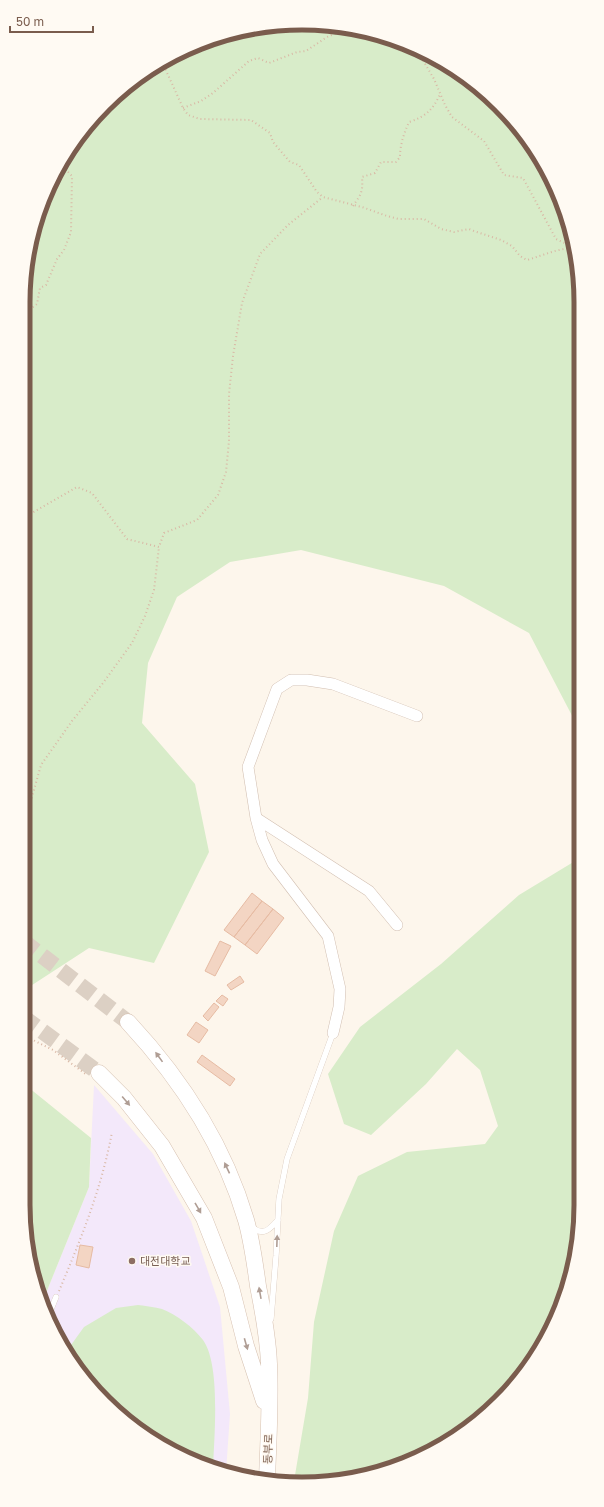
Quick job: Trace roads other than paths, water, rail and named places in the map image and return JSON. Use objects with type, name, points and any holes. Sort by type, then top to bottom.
[{"type":"main road","name":"동부로","points":[[128,1022],[154,1050],[211,1134],[233,1182],[246,1222],[262,1304],[269,1363],[267,1475]]},
{"type":"main road","points":[[96,1075],[124,1098],[162,1146],[204,1218],[231,1287],[246,1346],[269,1416]]},
{"type":"street","points":[[333,1033],[339,1007],[340,989],[328,936],[273,864],[262,840],[256,818],[248,767],[277,689],[291,680],[307,680],[333,684],[417,716]]},
{"type":"street","points":[[256,818],[369,891],[397,925]]},
{"type":"lane","points":[[269,1363],[278,1199],[287,1159],[333,1033]]},
{"type":"lane","points":[[246,1222],[255,1229],[263,1232],[269,1230],[278,1219]]},
{"type":"lane","points":[[51,1309],[56,1297]]},
{"type":"tunnel","points":[[30,946],[128,1022]]},
{"type":"tunnel","points":[[30,1022],[99,1073]]},
{"type":"place","name":"대전대학교","points":[[132,1261]]}]
